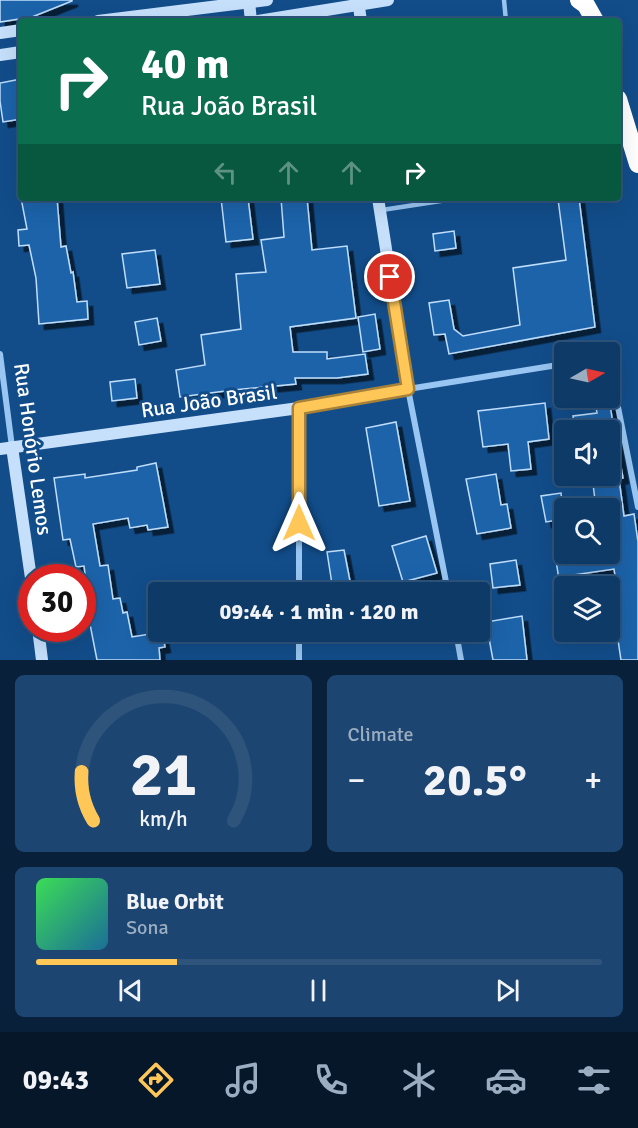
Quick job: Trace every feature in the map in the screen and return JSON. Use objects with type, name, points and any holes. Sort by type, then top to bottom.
[{"type":"highway","points":[[579,0],[586,5],[593,18]]},
{"type":"highway","points":[[596,0],[599,18]]},
{"type":"highway","points":[[621,109],[638,164]]},
{"type":"street","points":[[130,18],[267,0]]},
{"type":"street","points":[[274,18],[359,2],[388,0]]},
{"type":"street","points":[[249,2],[251,18]]},
{"type":"street","points":[[359,2],[361,18]]},
{"type":"street","points":[[0,33],[18,30]]},
{"type":"street","points":[[0,55],[18,52]]},
{"type":"street","points":[[378,204],[408,389],[446,582]]},
{"type":"street","name":"Rua Honório Lemos","points":[[0,354],[6,448],[28,564]]},
{"type":"street","name":"Rua João Brasil","points":[[6,448],[299,408],[554,366]]},
{"type":"street","points":[[299,408],[299,582]]},
{"type":"street","points":[[618,408],[638,507]]},
{"type":"street","points":[[40,642],[42,660]]},
{"type":"street","points":[[299,642],[299,660]]},
{"type":"street","points":[[458,642],[461,660]]},
{"type":"lane","points":[[504,0],[506,18]]},
{"type":"lane","points":[[378,204],[419,201]]},
{"type":"building","points":[[0,0],[72,0],[32,17],[0,22]]},
{"type":"building","points":[[18,80],[18,120],[3,122],[0,83]]},
{"type":"building","points":[[22,201],[57,201],[61,247],[66,246],[71,273],[73,272],[77,302],[87,301],[88,319],[39,324],[36,278],[29,245],[19,246],[18,230],[27,229]]},
{"type":"building","points":[[221,201],[248,201],[253,239],[226,242]]},
{"type":"building","points":[[281,201],[307,201],[312,250],[347,246],[356,318],[290,327],[293,352],[327,352],[327,359],[365,354],[368,374],[337,378],[295,378],[296,384],[180,397],[176,370],[205,365],[201,335],[241,329],[236,274],[266,272],[261,240],[284,237]]},
{"type":"building","points":[[558,201],[579,201],[595,327],[449,354],[445,334],[434,335],[429,303],[449,300],[454,329],[463,336],[520,325],[513,268],[566,260]]},
{"type":"building","points":[[454,231],[456,248],[435,251],[433,234]]},
{"type":"building","points":[[155,250],[160,284],[127,288],[122,254]]},
{"type":"building","points":[[375,314],[380,349],[363,352],[358,317]]},
{"type":"building","points":[[157,318],[161,341],[139,345],[135,322]]},
{"type":"building","points":[[135,379],[137,398],[112,401],[110,382]]},
{"type":"building","points":[[545,403],[549,439],[528,442],[531,469],[511,471],[508,444],[483,447],[478,411]]},
{"type":"building","points":[[596,408],[610,408],[612,420],[574,420],[573,416],[597,413]]},
{"type":"building","points":[[396,422],[410,501],[379,506],[366,428]]},
{"type":"building","points":[[620,462],[623,478],[620,479]]},
{"type":"building","points":[[156,463],[168,527],[148,530],[147,525],[130,528],[128,518],[93,524],[100,566],[108,565],[113,599],[120,598],[123,613],[127,612],[132,637],[148,634],[148,642],[164,642],[165,647],[159,648],[160,660],[97,660],[93,642],[96,642],[96,564],[75,564],[70,539],[63,540],[54,478],[85,474],[85,478],[137,470],[137,467]]},
{"type":"building","points":[[496,474],[501,505],[507,504],[511,528],[477,534],[466,479]]},
{"type":"building","points":[[593,486],[620,486],[624,516],[634,514],[638,542],[638,660],[621,660],[618,642],[620,576],[615,576],[614,569],[574,576],[558,576],[557,564],[620,564],[620,498],[595,498]]},
{"type":"building","points":[[561,493],[562,498],[554,498],[554,521],[546,522],[541,496]]},
{"type":"building","points":[[426,536],[437,573],[403,582],[392,546]]},
{"type":"building","points":[[344,550],[350,581],[332,582],[327,552]]},
{"type":"building","points":[[516,560],[520,585],[493,588],[490,564]]},
{"type":"building","points":[[522,616],[527,660],[493,660],[490,642],[490,621]]},
{"type":"route","points":[[299,523],[299,408],[408,389],[390,277]]}]
